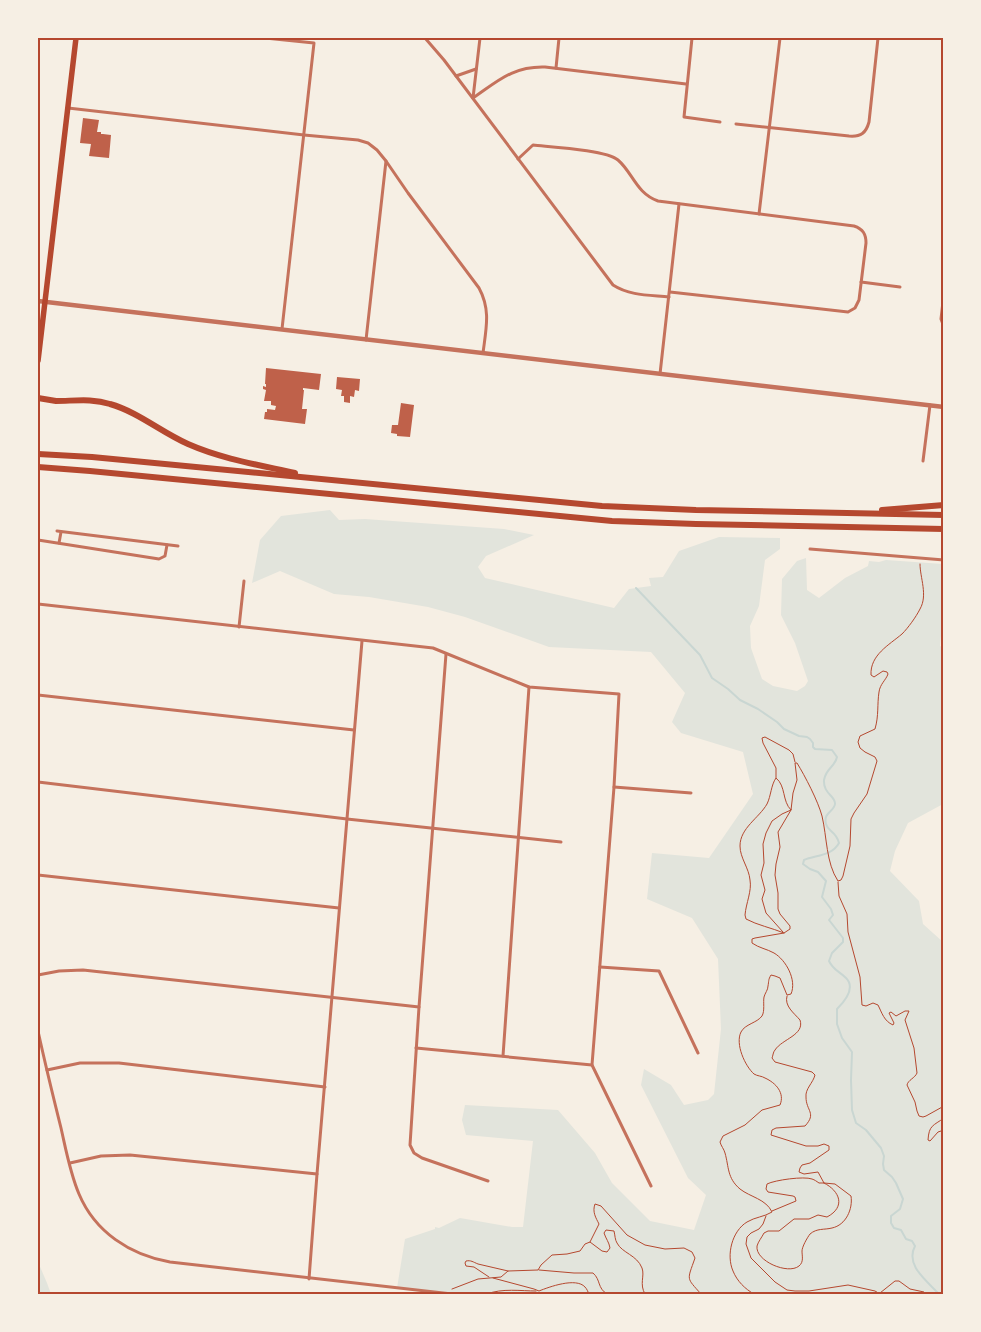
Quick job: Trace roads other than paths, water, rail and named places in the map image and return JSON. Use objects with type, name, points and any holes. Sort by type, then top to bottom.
[{"type":"highway","points":[[38,398],[56,401],[92,400],[109,403],[203,450],[320,479]]},
{"type":"highway","points":[[38,454],[602,506],[691,510],[944,515]]},
{"type":"highway","points":[[38,467],[618,521],[944,529]]},
{"type":"highway","points":[[816,512],[864,512],[944,505]]},
{"type":"main road","points":[[38,361],[76,38]]},
{"type":"street","points":[[265,38],[314,43],[282,329]]},
{"type":"street","points":[[425,38],[473,98],[613,285],[628,293],[669,297]]},
{"type":"street","points":[[473,98],[480,38]]},
{"type":"street","points":[[556,68],[559,38]]},
{"type":"street","points":[[692,38],[684,117],[720,122]]},
{"type":"street","points":[[759,214],[780,38]]},
{"type":"street","points":[[736,124],[849,136],[863,134],[869,122],[878,38]]},
{"type":"street","points":[[473,98],[504,76],[518,70],[537,67],[686,84]]},
{"type":"street","points":[[456,76],[476,69]]},
{"type":"street","points":[[68,108],[364,141],[386,161],[483,295],[487,311],[483,354]]},
{"type":"street","points":[[518,159],[533,145],[605,154],[618,160],[647,196],[658,201],[858,227],[864,232],[866,239],[861,282],[857,304],[852,310],[844,312],[670,292]]},
{"type":"street","points":[[366,340],[386,161]]},
{"type":"street","points":[[660,374],[679,204]]},
{"type":"street","points":[[861,282],[900,287]]},
{"type":"street","points":[[944,293],[941,319],[944,327]]},
{"type":"street","points":[[38,301],[944,407]]},
{"type":"street","points":[[923,461],[930,406]]},
{"type":"street","points":[[59,543],[59,532],[178,546]]},
{"type":"street","points":[[38,540],[159,559],[165,556],[167,545]]},
{"type":"street","points":[[810,549],[944,560]]},
{"type":"street","points":[[238,627],[244,581]]},
{"type":"street","points":[[38,604],[433,648],[529,687],[619,694],[614,788],[592,1066],[651,1186]]},
{"type":"street","points":[[309,1279],[362,641]]},
{"type":"street","points":[[446,654],[409,1140],[412,1150],[417,1156],[488,1181]]},
{"type":"street","points":[[503,1056],[529,687]]},
{"type":"street","points":[[38,695],[354,730]]},
{"type":"street","points":[[38,782],[347,819],[561,842]]},
{"type":"street","points":[[614,788],[692,793]]},
{"type":"street","points":[[38,875],[339,908]]},
{"type":"street","points":[[600,967],[659,971],[698,1053]]},
{"type":"street","points":[[38,975],[59,971],[83,970],[419,1007]]},
{"type":"street","points":[[38,1031],[79,1195],[92,1216],[108,1235],[132,1251],[156,1260],[170,1262],[452,1294]]},
{"type":"street","points":[[416,1048],[592,1066]]},
{"type":"street","points":[[47,1070],[80,1063],[119,1063],[325,1087]]},
{"type":"street","points":[[70,1163],[101,1156],[130,1155],[317,1174]]},
{"type":"waterway","points":[[636,588],[700,655],[712,678],[740,700],[758,709],[784,729],[810,739],[815,749],[832,750],[837,757],[827,773],[824,785],[835,801],[833,809],[826,817],[826,824],[839,843],[832,850],[804,860],[803,864],[818,872],[826,881],[822,897],[833,915],[829,920],[843,938],[843,942],[832,953],[829,961],[846,978],[850,986],[846,998],[837,1009],[837,1024],[842,1038],[852,1052],[852,1110],[856,1123],[866,1130],[881,1148],[884,1156],[884,1170],[896,1183],[903,1199],[900,1209],[891,1216],[891,1223],[894,1228],[901,1230],[906,1239],[912,1241],[915,1246],[913,1260],[918,1272],[939,1294]]}]
